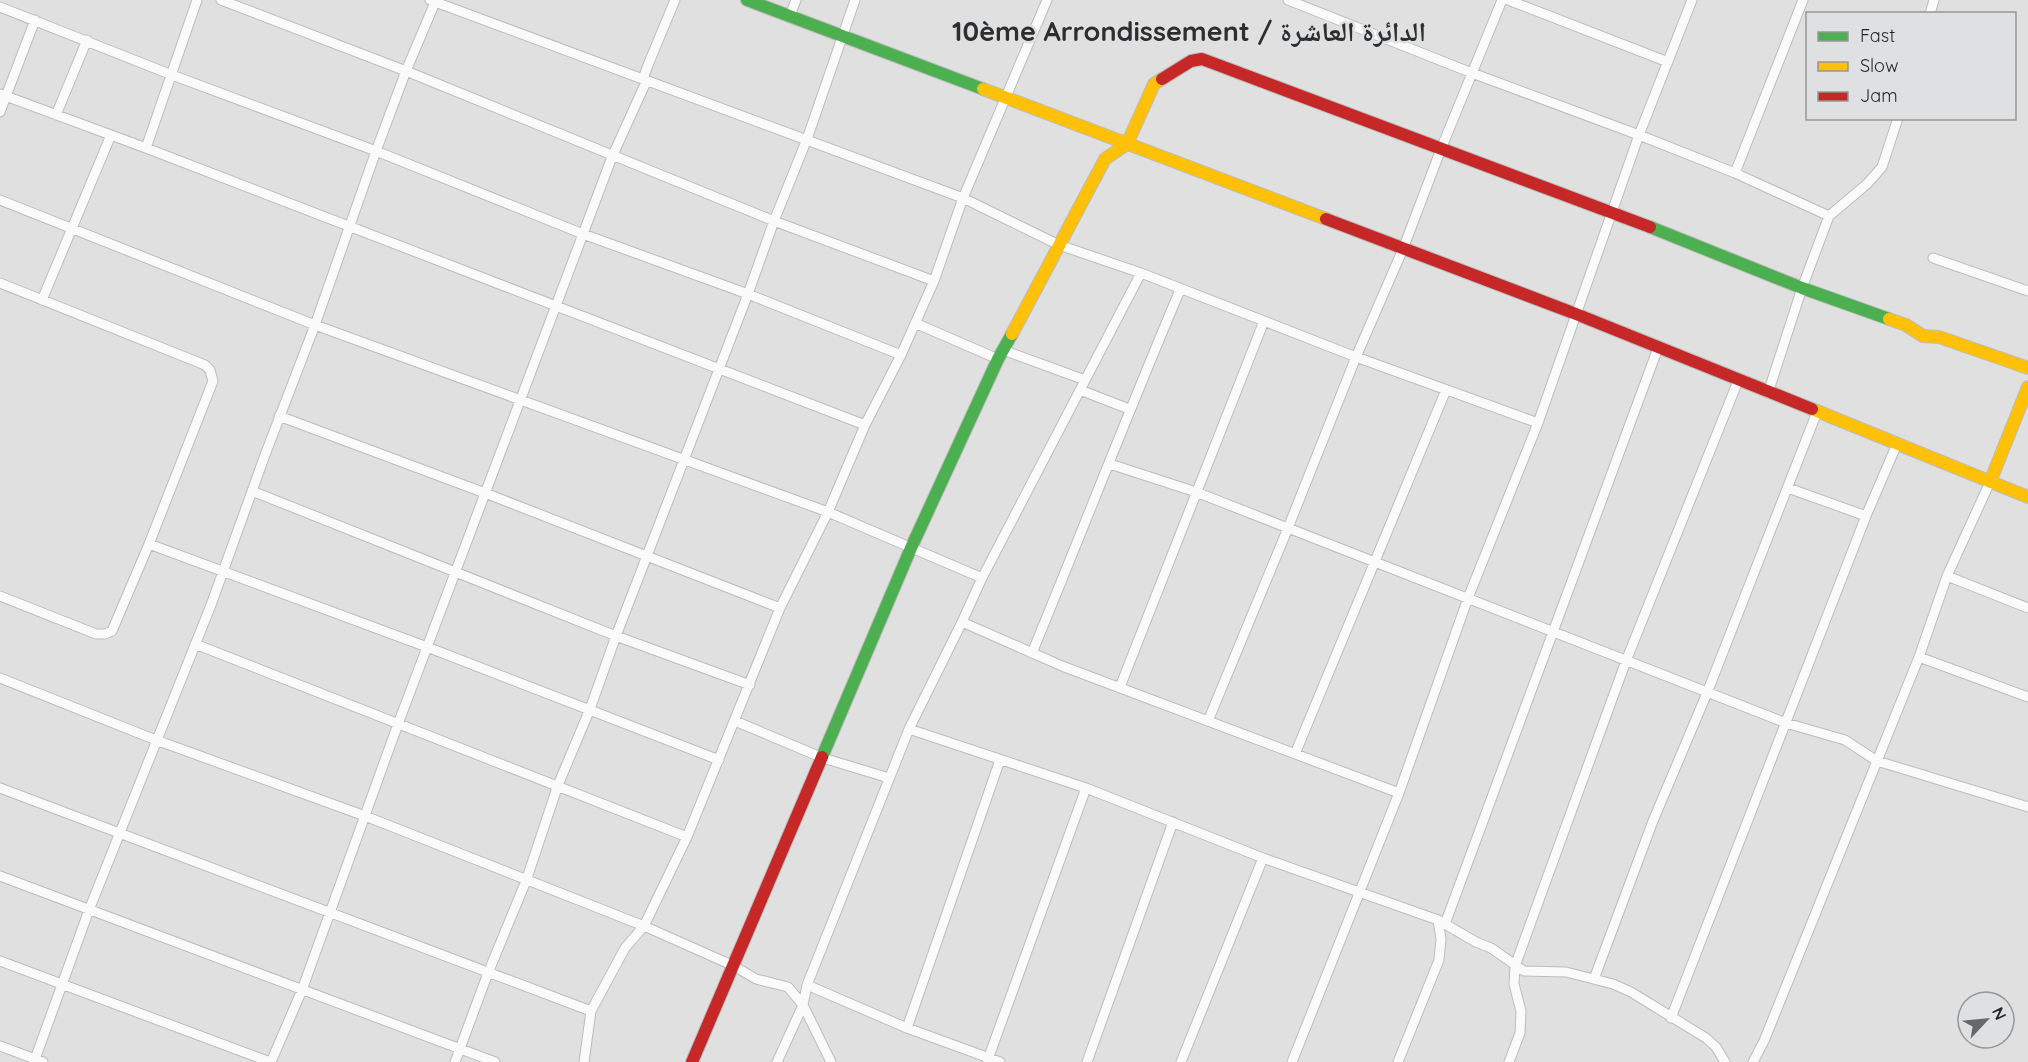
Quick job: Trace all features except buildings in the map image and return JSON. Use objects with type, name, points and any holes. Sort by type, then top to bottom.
[{"type":"street","points":[[146,148],[197,0]]},
{"type":"street","points":[[220,0],[406,71],[612,157],[774,221],[934,281]]},
{"type":"street","points":[[0,962],[271,1062],[302,990],[454,573],[612,157],[646,81],[644,76],[675,0]]},
{"type":"street","points":[[747,0],[1576,314],[2028,497]]},
{"type":"street","points":[[790,16],[796,0]]},
{"type":"street","points":[[455,1062],[526,880],[558,785],[590,709],[807,139],[855,0]]},
{"type":"street","points":[[584,1062],[591,1011],[625,948],[644,926],[687,837],[780,608],[828,512],[865,425],[901,355],[934,281],[963,198],[1047,0]]},
{"type":"street","points":[[1288,0],[1472,74],[1735,173],[1829,216]]},
{"type":"street","points":[[1208,721],[1356,357],[1403,249],[1502,0]]},
{"type":"street","points":[[1508,0],[1668,62]]},
{"type":"street","points":[[1292,1062],[1399,793],[1468,598],[1538,423],[1639,135],[1692,0]]},
{"type":"street","points":[[1735,173],[1803,0]]},
{"type":"street","points":[[0,1046],[37,1061],[61,984],[88,910],[156,740],[188,667],[279,416],[315,325],[376,151],[434,1],[963,198],[1059,245],[1140,273],[1356,357],[1538,423]]},
{"type":"street","points":[[0,7],[901,355]]},
{"type":"street","points":[[0,112],[3,95],[34,20]]},
{"type":"street","points":[[56,115],[87,40]]},
{"type":"street","points":[[693,1062],[911,548],[1001,354],[1105,159],[1127,144],[1154,84],[1196,59],[1202,59],[1612,212],[1802,288],[1906,325],[1923,336],[1939,337],[2028,368]]},
{"type":"street","points":[[3,95],[865,425]]},
{"type":"street","points":[[1768,393],[1802,288],[1829,216],[1867,184],[1882,167],[1897,120]]},
{"type":"street","points":[[42,300],[70,228],[111,135]]},
{"type":"street","points":[[0,200],[315,325],[828,512],[982,578]]},
{"type":"street","points":[[1933,258],[2028,291]]},
{"type":"street","points":[[777,1062],[803,1005],[807,985],[909,729],[982,578],[1140,273]]},
{"type":"street","points":[[0,283],[205,365],[210,370],[213,381],[112,631],[96,634],[0,596]]},
{"type":"street","points":[[1032,653],[1110,464],[1129,409],[1180,290]]},
{"type":"street","points":[[1120,687],[1264,321]]},
{"type":"street","points":[[915,323],[1001,354],[1085,380]]},
{"type":"street","points":[[1398,1062],[1439,960],[1441,922],[1553,632],[1658,348]]},
{"type":"street","points":[[1509,1062],[1520,1033],[1521,1011],[1514,984],[1515,966],[1626,660],[1738,381]]},
{"type":"street","points":[[1753,1062],[1764,1041],[1919,657],[1947,576],[1990,482],[2028,387]]},
{"type":"street","points":[[1080,390],[1129,409]]},
{"type":"street","points":[[1295,754],[1446,390]]},
{"type":"street","points":[[1594,979],[1653,821],[1707,693],[1817,412]]},
{"type":"street","points":[[279,416],[485,493],[780,608]]},
{"type":"street","points":[[1671,1018],[1866,516],[1897,444]]},
{"type":"street","points":[[1110,464],[1196,492],[1786,723],[1845,740],[1877,761],[2028,807]]},
{"type":"street","points":[[1788,488],[1866,516]]},
{"type":"street","points":[[252,491],[454,573],[750,685]]},
{"type":"street","points":[[149,544],[224,570],[719,760]]},
{"type":"street","points":[[1947,576],[2028,608]]},
{"type":"street","points":[[962,622],[1062,666],[1399,793]]},
{"type":"street","points":[[195,644],[687,837]]},
{"type":"street","points":[[1919,657],[2028,697]]},
{"type":"street","points":[[0,678],[156,740],[365,816],[644,926],[734,966],[756,979],[788,987],[803,1005],[831,1062]]},
{"type":"street","points":[[735,720],[823,758],[889,778]]},
{"type":"street","points":[[909,729],[1086,788],[1263,858],[1441,922],[1498,952],[1515,966],[1528,972],[1559,971],[1622,988],[1711,1042],[1725,1062]]},
{"type":"street","points":[[907,1028],[1000,760]]},
{"type":"street","points":[[0,788],[591,1011]]},
{"type":"street","points":[[988,1060],[1086,788]]},
{"type":"street","points":[[1086,1062],[1173,822]]},
{"type":"street","points":[[1181,1062],[1263,858]]},
{"type":"street","points":[[0,876],[495,1062]]},
{"type":"street","points":[[807,985],[907,1028],[988,1060],[1000,1062]]},
{"type":"traffic: fast","points":[[747,0],[983,89]]},
{"type":"traffic: fast","points":[[1650,227],[1802,288],[1889,319]]},
{"type":"traffic: fast","points":[[822,757],[911,548],[998,359],[1012,334]]},
{"type":"traffic: slow","points":[[1012,334],[1105,159],[1127,144],[1154,84],[1162,79]]},
{"type":"traffic: slow","points":[[983,89],[1326,219]]},
{"type":"traffic: slow","points":[[1889,319],[1906,325],[1923,336],[1939,337],[2028,368]]},
{"type":"traffic: slow","points":[[1990,482],[2028,387]]},
{"type":"traffic: slow","points":[[1812,409],[2028,497]]},
{"type":"traffic: jam","points":[[1162,79],[1191,61],[1202,59],[1650,227]]},
{"type":"traffic: jam","points":[[1326,219],[1576,314],[1812,409]]},
{"type":"traffic: jam","points":[[692,1062],[822,757]]},
{"type":"district","name":"10ème Arrondissement / الدائرة العاشرة","points":[[1189,32]]}]
